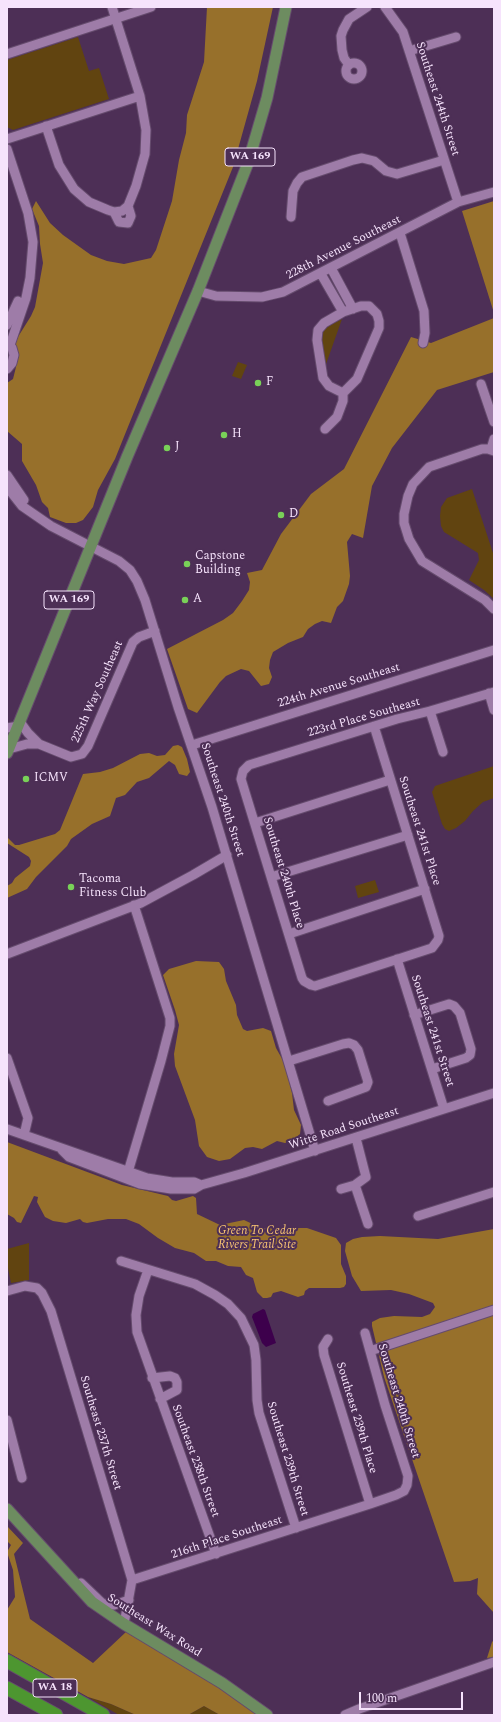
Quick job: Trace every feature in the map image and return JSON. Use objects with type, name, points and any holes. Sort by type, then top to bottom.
[{"type":"highway","name":"WA 18","points":[[7,1661],[103,1715]]},
{"type":"highway","name":"WA 18","points":[[7,1688],[55,1715]]},
{"type":"highway","points":[[7,1694],[55,1715]]},
{"type":"main road","name":"WA 169","points":[[8,750],[127,457],[198,292],[248,163],[267,98],[286,7]]},
{"type":"main road","name":"Southeast Wax Road","points":[[7,1509],[92,1602],[124,1624],[222,1683],[267,1715]]},
{"type":"street","points":[[46,126],[59,165],[71,186],[89,202],[99,208],[121,210],[131,216],[128,223],[125,224],[119,222],[121,210],[136,186],[145,154],[146,130],[140,96],[112,7]]},
{"type":"street","points":[[7,54],[151,7]]},
{"type":"street","points":[[349,65],[344,58],[341,36],[349,19],[367,7]]},
{"type":"street","name":"Southeast 244th Street","points":[[385,7],[403,32],[458,202]]},
{"type":"street","points":[[409,51],[456,37]]},
{"type":"street","points":[[7,139],[140,96]]},
{"type":"street","points":[[7,148],[28,213],[33,242],[30,278],[26,298],[9,343],[13,352],[13,359],[7,369]]},
{"type":"street","points":[[291,217],[293,191],[302,177],[362,158],[374,161],[386,171],[397,174],[444,160]]},
{"type":"street","points":[[7,169],[22,216],[27,246],[26,269],[23,286],[14,312],[7,325]]},
{"type":"street","name":"228th Avenue Southeast","points":[[198,292],[216,296],[262,297],[283,292],[321,274],[458,202],[494,192]]},
{"type":"street","points":[[400,233],[424,310],[425,333],[423,343]]},
{"type":"street","points":[[331,268],[353,308]]},
{"type":"street","points":[[321,274],[343,312]]},
{"type":"street","points":[[325,429],[337,417],[343,401],[343,393],[358,379],[379,328],[377,314],[370,306],[353,308],[343,312],[321,326],[318,330],[317,340],[323,378],[329,386],[343,393]]},
{"type":"street","points":[[481,384],[494,422]]},
{"type":"street","points":[[494,439],[492,450],[482,449],[429,467],[418,478],[409,492],[405,508],[404,523],[409,539],[417,555],[422,561],[485,600],[494,609]]},
{"type":"street","name":"Southeast 240th Street","points":[[7,475],[32,512]]},
{"type":"street","name":"Southeast 240th Street","points":[[7,488],[22,506],[51,526],[91,548],[119,561],[134,575],[145,600],[227,855],[315,1151]]},
{"type":"street","name":"225th Way Southeast","points":[[39,744],[71,757],[85,752],[133,642],[139,637],[155,631]]},
{"type":"street","name":"224th Avenue Southeast","points":[[192,745],[494,650]]},
{"type":"street","points":[[491,692],[494,710]]},
{"type":"street","name":"223rd Place Southeast","points":[[243,771],[249,765],[397,719],[430,711],[491,692]]},
{"type":"street","points":[[430,711],[443,752]]},
{"type":"street","points":[[7,728],[19,724],[39,744]]},
{"type":"street","name":"Southeast 241st Place","points":[[374,726],[439,936],[437,943],[432,948],[397,959]]},
{"type":"street","points":[[8,750],[27,744],[39,744]]},
{"type":"street","name":"Southeast 240th Place","points":[[243,771],[241,779],[304,981],[315,986],[397,959]]},
{"type":"street","points":[[255,823],[390,780]]},
{"type":"street","points":[[271,877],[408,835]]},
{"type":"street","points":[[7,954],[134,906],[227,855]]},
{"type":"street","points":[[289,934],[425,889]]},
{"type":"street","points":[[89,1165],[96,1164],[118,1173],[128,1172],[170,1026],[170,1018],[134,906]]},
{"type":"street","name":"Southeast 241st Street","points":[[397,959],[444,1109]]},
{"type":"street","points":[[414,1015],[449,1004],[454,1006],[460,1013],[471,1049],[470,1055],[466,1058],[432,1069]]},
{"type":"street","points":[[289,1061],[343,1044],[349,1043],[354,1045],[358,1050],[368,1082],[366,1086],[328,1101]]},
{"type":"street","points":[[7,1058],[28,1118],[24,1135]]},
{"type":"street","name":"Witte Road Southeast","points":[[62,1150],[69,1157],[128,1180],[155,1188],[184,1190],[194,1189],[201,1185],[315,1151],[494,1094]]},
{"type":"street","name":"Witte Road Southeast","points":[[7,1129],[62,1150],[71,1151],[128,1172],[156,1180],[194,1182],[201,1185]]},
{"type":"street","points":[[341,1189],[355,1185],[366,1177],[356,1138]]},
{"type":"street","points":[[355,1185],[368,1224]]},
{"type":"street","points":[[418,1216],[494,1192]]},
{"type":"street","name":"Southeast 239th Street","points":[[121,1261],[195,1284],[228,1304],[241,1318],[254,1346],[259,1413],[296,1528]]},
{"type":"street","name":"Southeast 238th Street","points":[[148,1270],[139,1296],[136,1315],[137,1332],[152,1378],[216,1554]]},
{"type":"street","name":"Southeast 237th Street","points":[[7,1291],[25,1286],[37,1288],[42,1293],[51,1311],[132,1580],[124,1624]]},
{"type":"street","points":[[370,1350],[494,1310]]},
{"type":"street","name":"Southeast 240th Street","points":[[365,1333],[385,1405],[408,1476]]},
{"type":"street","name":"Southeast 239th Place","points":[[328,1339],[323,1347],[324,1355],[370,1504]]},
{"type":"street","name":"Southeast 238th Street","points":[[152,1378],[170,1376],[175,1378],[177,1382],[177,1390],[160,1400]]},
{"type":"street","points":[[7,1420],[22,1478]]},
{"type":"street","name":"216th Place Southeast","points":[[132,1580],[396,1495],[407,1486],[408,1476]]},
{"type":"street","points":[[68,1576],[79,1581],[102,1602],[108,1605],[114,1605],[128,1600]]},
{"type":"street","points":[[345,1715],[494,1662]]},
{"type":"shaded area","points":[[78,37],[89,71],[99,68],[109,99],[13,130],[7,127],[7,60]]},
{"type":"shaded area","points":[[342,319],[325,367],[321,339],[322,335],[324,330],[329,326]]},
{"type":"shaded area","points":[[238,362],[247,365],[241,379],[232,376]]},
{"type":"shaded area","points":[[472,489],[494,556],[494,599],[469,580],[479,560],[478,553],[444,532],[441,526],[441,507],[447,498]]},
{"type":"shaded area","points":[[494,766],[494,798],[483,802],[465,821],[456,828],[449,831],[445,829],[432,792],[435,786]]},
{"type":"shaded area","points":[[375,880],[379,892],[358,898],[355,886]]},
{"type":"shaded area","points":[[29,1243],[29,1280],[11,1283],[7,1263],[7,1249]]},
{"type":"shaded area","points":[[263,1309],[265,1310],[276,1343],[266,1347],[262,1343],[252,1317],[253,1314]]},
{"type":"shaded area","points":[[88,1697],[111,1704],[136,1715],[119,1715]]},
{"type":"shaded area","points":[[204,1706],[220,1715],[188,1715]]},
{"type":"green space","points":[[207,7],[273,7],[257,81],[233,167],[115,459],[98,490],[93,507],[83,520],[76,523],[66,523],[50,517],[48,508],[42,502],[36,485],[22,461],[22,444],[7,431],[7,383],[13,379],[16,367],[10,354],[11,348],[35,307],[43,263],[39,226],[32,209],[36,201],[50,223],[63,235],[91,255],[107,261],[124,264],[151,258],[156,250],[172,201],[179,160],[186,133],[187,115],[204,62]]},
{"type":"green space","points":[[494,201],[494,313],[462,211]]},
{"type":"green space","points":[[494,318],[494,372],[437,390],[392,448],[372,486],[363,538],[352,534],[347,542],[350,576],[349,584],[343,601],[337,607],[331,623],[322,621],[315,624],[308,629],[303,637],[288,643],[273,652],[269,668],[272,677],[269,684],[261,686],[249,671],[241,669],[226,676],[220,682],[197,713],[188,709],[167,649],[223,620],[233,613],[249,590],[250,582],[247,573],[262,570],[281,534],[311,494],[344,469],[411,337],[431,343]]},
{"type":"green space","points":[[178,745],[182,747],[187,759],[190,772],[187,776],[179,774],[175,765],[169,761],[149,778],[137,782],[125,795],[116,798],[110,816],[92,824],[71,839],[67,846],[36,877],[27,889],[7,898],[7,886],[30,866],[31,861],[29,857],[7,843],[7,837],[15,845],[19,845],[55,834],[60,830],[83,774],[100,772],[113,768],[140,754],[149,753],[157,756],[165,755],[173,746]]},
{"type":"green space","points":[[196,961],[219,962],[224,969],[226,981],[236,1005],[237,1015],[243,1029],[247,1031],[263,1028],[271,1031],[276,1048],[285,1064],[292,1093],[294,1110],[301,1125],[300,1134],[293,1140],[285,1143],[277,1141],[262,1149],[253,1147],[245,1148],[230,1159],[219,1161],[207,1157],[199,1146],[195,1120],[175,1066],[174,1054],[179,1025],[163,975],[169,969]]},
{"type":"green space","name":"Green To Cedar Rivers Trail Site","points":[[7,1142],[122,1185],[168,1196],[172,1200],[176,1201],[193,1196],[196,1198],[197,1214],[220,1225],[244,1220],[261,1228],[307,1228],[336,1238],[341,1245],[341,1264],[346,1276],[346,1284],[344,1287],[340,1288],[309,1288],[305,1291],[304,1295],[298,1297],[281,1291],[273,1293],[271,1297],[263,1298],[257,1292],[253,1278],[246,1275],[241,1267],[228,1266],[216,1261],[206,1261],[194,1253],[175,1248],[139,1224],[126,1219],[108,1219],[87,1223],[80,1219],[66,1223],[53,1221],[45,1217],[37,1202],[38,1197],[34,1196],[21,1223],[17,1222],[14,1218],[7,1214]]},
{"type":"green space","points":[[494,1229],[494,1613],[477,1594],[478,1578],[470,1581],[454,1582],[384,1377],[372,1326],[372,1322],[380,1318],[394,1316],[422,1317],[430,1314],[435,1307],[433,1303],[409,1294],[391,1290],[361,1291],[352,1276],[345,1251],[346,1243],[353,1239],[362,1237],[380,1236],[438,1239]]},
{"type":"green space","points":[[7,1526],[23,1543],[14,1554],[30,1619],[93,1663],[126,1632],[191,1668],[258,1715],[220,1715],[204,1706],[188,1715],[136,1715],[111,1704],[88,1697],[7,1652],[7,1610],[15,1597],[13,1570],[7,1552],[11,1545],[7,1541]]},
{"type":"green space","points":[[494,1640],[494,1657],[487,1658],[492,1642]]},
{"type":"place","name":"F","points":[[258,383]]},
{"type":"place","name":"H","points":[[224,435]]},
{"type":"place","name":"J","points":[[167,448]]},
{"type":"place","name":"D","points":[[281,515]]},
{"type":"place","name":"Capstone Building","points":[[187,564]]},
{"type":"place","name":"A","points":[[185,600]]},
{"type":"place","name":"ICMV","points":[[26,779]]},
{"type":"place","name":"Tacoma Fitness Club","points":[[71,887]]}]
